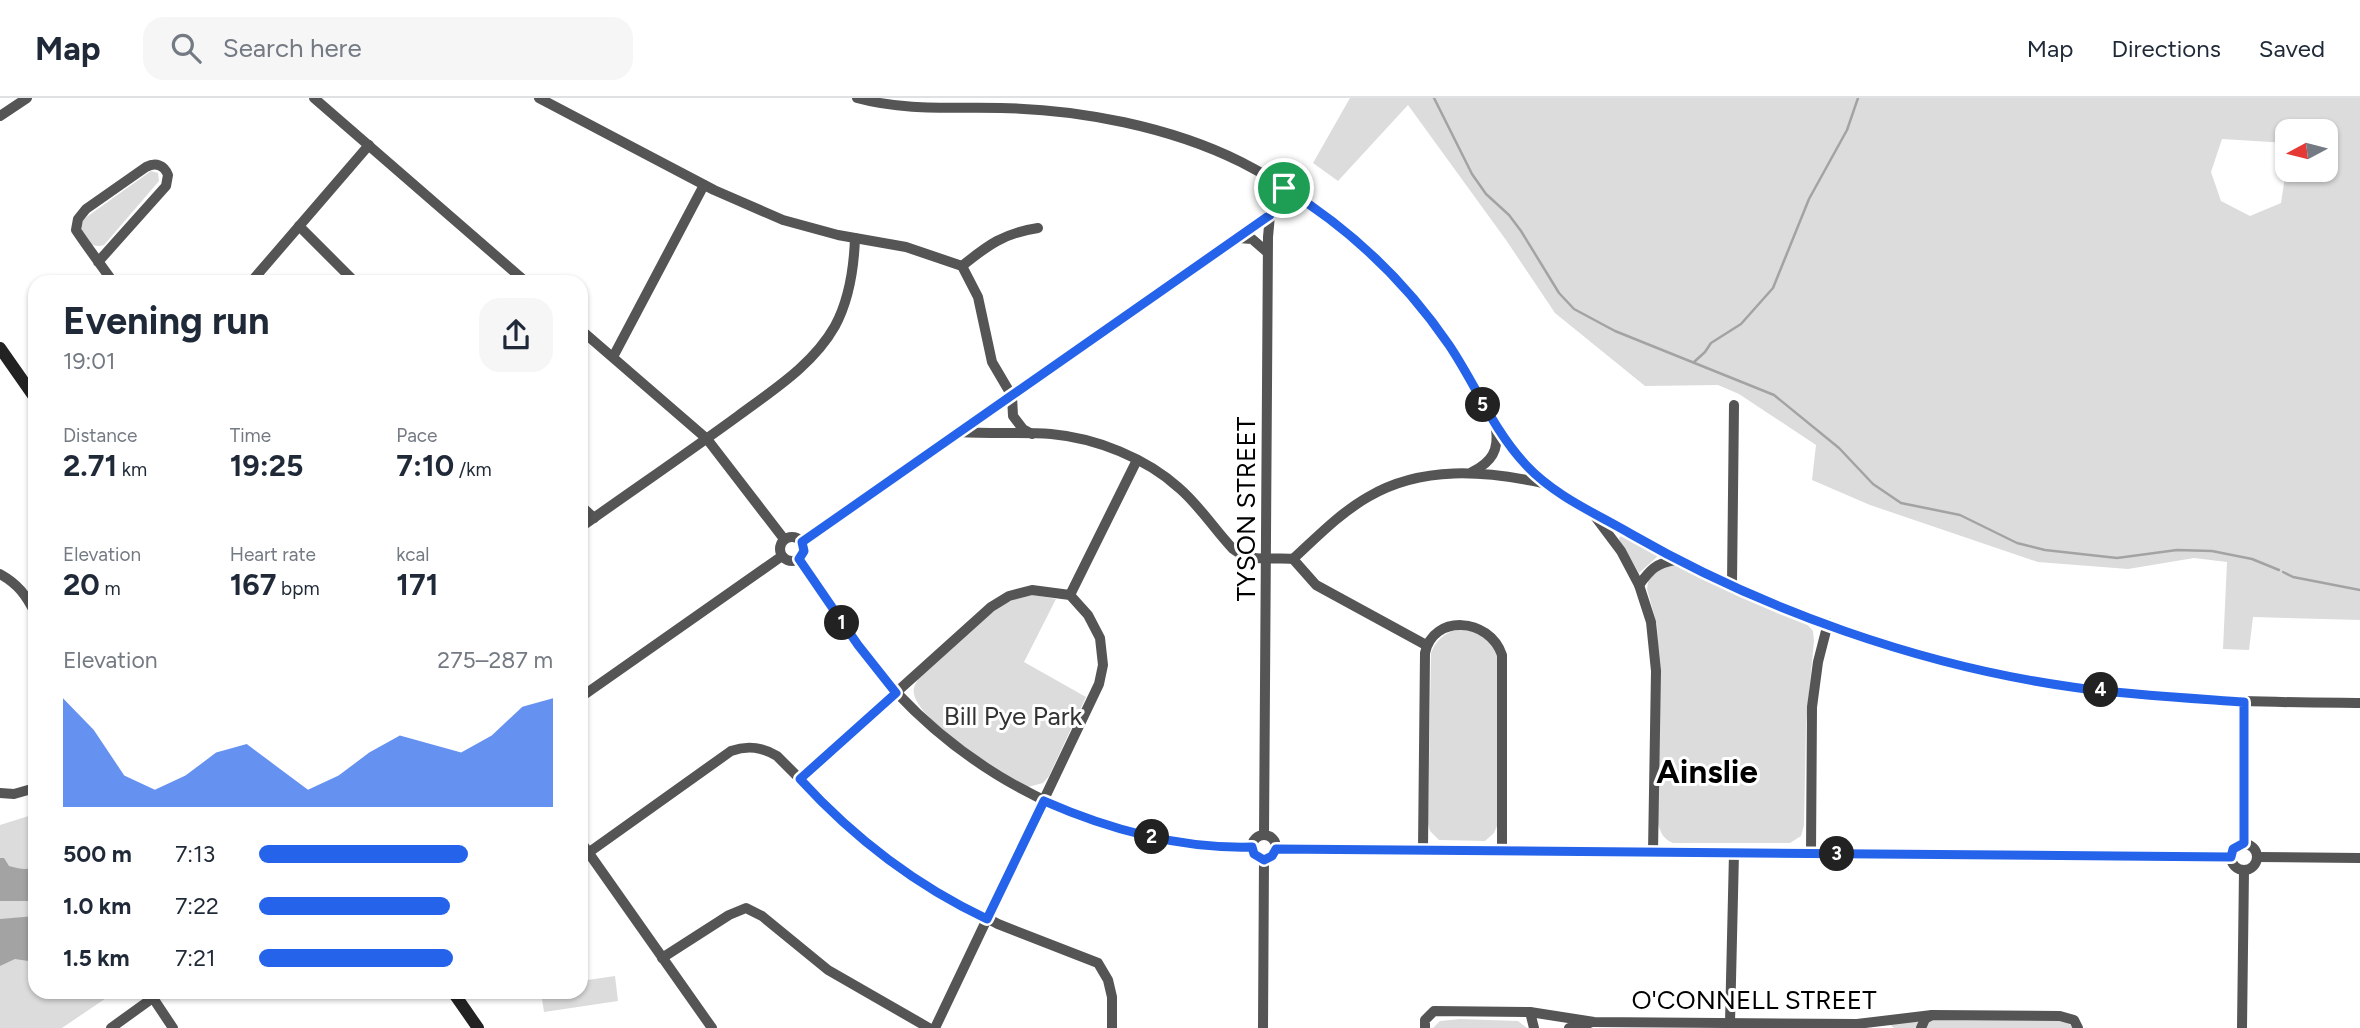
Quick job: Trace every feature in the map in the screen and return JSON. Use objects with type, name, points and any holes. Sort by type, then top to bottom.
[{"type":"main road","points":[[0,348],[28,388]]},
{"type":"main road","points":[[458,999],[478,1028]]},
{"type":"street","points":[[0,116],[27,98]]},
{"type":"street","points":[[314,98],[518,275]]},
{"type":"street","points":[[539,98],[705,185],[783,220],[855,238],[906,247],[962,266],[978,297],[992,362],[1012,396],[1014,418],[1023,429],[1032,434]]},
{"type":"street","points":[[857,98],[935,109],[1003,108],[1081,113],[1155,130],[1220,153],[1284,188],[1351,236],[1408,292],[1450,347],[1496,428],[1523,463],[1544,483],[1676,560],[1828,623],[1914,651],[2011,676],[2072,687],[2244,702],[2360,703]]},
{"type":"street","points":[[257,275],[369,145]]},
{"type":"street","points":[[98,262],[166,186],[168,175],[163,167],[154,164],[146,167],[86,209],[78,219],[76,230],[98,262],[108,275]]},
{"type":"street","points":[[613,357],[705,185]]},
{"type":"street","name":"TYSON STREET","points":[[1264,835],[1267,252],[1270,215],[1284,188]]},
{"type":"street","points":[[802,542],[1270,215]]},
{"type":"street","points":[[299,226],[348,275]]},
{"type":"street","points":[[962,266],[989,243],[1009,234],[1038,228]]},
{"type":"street","points":[[588,522],[707,439],[783,382],[818,350],[836,325],[845,300],[852,270],[855,238]]},
{"type":"street","points":[[1237,238],[1252,239],[1267,252]]},
{"type":"street","points":[[588,336],[707,439],[784,539]]},
{"type":"street","points":[[1732,584],[1734,405]]},
{"type":"street","points":[[1472,472],[1483,467],[1493,457],[1497,447],[1496,428]]},
{"type":"street","points":[[959,432],[1053,434],[1087,441],[1137,460],[1177,486],[1198,505],[1225,540],[1240,554],[1253,558],[1293,559],[1317,584],[1426,645]]},
{"type":"street","points":[[1070,595],[1137,460]]},
{"type":"street","points":[[1293,559],[1344,513],[1370,496],[1420,477],[1472,472],[1544,483]]},
{"type":"street","points":[[588,512],[594,518]]},
{"type":"street","points":[[1592,512],[1621,551],[1639,585],[1651,622],[1655,658],[1653,852]]},
{"type":"street","points":[[792,536],[802,542],[804,551],[799,559],[788,561],[782,556],[779,547],[784,539],[792,536]]},
{"type":"street","points":[[588,692],[782,556]]},
{"type":"street","points":[[799,559],[858,645],[896,693],[974,760],[1042,804],[1120,830],[1185,843],[1252,847]]},
{"type":"street","points":[[1639,585],[1653,567],[1662,562],[1676,560]]},
{"type":"street","points":[[0,574],[15,582],[28,598]]},
{"type":"street","points":[[800,779],[991,607],[1010,596],[1032,590],[1070,595],[1088,615],[1100,638],[1103,665],[1096,692],[935,1028]]},
{"type":"street","points":[[1811,853],[1812,707],[1818,662],[1828,623]]},
{"type":"street","points":[[1423,849],[1426,645],[1447,628],[1466,624],[1485,631],[1500,647],[1504,666],[1502,850]]},
{"type":"street","points":[[2244,702],[2244,843]]},
{"type":"street","points":[[712,1028],[588,853],[731,751],[749,747],[767,750],[848,827],[915,880],[987,919],[1098,963],[1108,980],[1112,998],[1111,1028]]},
{"type":"street","points":[[0,793],[14,794],[28,790]]},
{"type":"street","points":[[1264,835],[1273,839],[1276,849],[1272,856],[1264,860],[1254,854],[1252,847],[1254,840],[1264,835]]},
{"type":"street","points":[[2244,843],[2233,849],[2231,857],[2235,866],[2244,870]]},
{"type":"street","points":[[2244,843],[2255,849],[2257,857],[2254,865],[2244,870]]},
{"type":"street","points":[[1276,849],[2231,857]]},
{"type":"street","points":[[1730,1023],[1734,853]]},
{"type":"street","points":[[2257,857],[2360,858]]},
{"type":"street","points":[[1264,860],[1264,1028]]},
{"type":"street","points":[[2242,1028],[2244,870]]},
{"type":"street","points":[[662,957],[729,915],[746,908],[762,916],[828,970],[929,1028]]},
{"type":"street","points":[[111,1028],[151,999]]},
{"type":"street","points":[[159,999],[173,1028]]},
{"type":"street","name":"O'CONNELL STREET","points":[[1425,1028],[1425,1020],[1434,1012],[1530,1012],[1634,1025],[1730,1023],[1829,1026],[1932,1015],[2060,1016],[2076,1024]]},
{"type":"street","points":[[1530,1012],[1534,1028]]},
{"type":"street","points":[[1920,1028],[1925,1019],[1932,1015]]},
{"type":"street","points":[[1569,1028],[1594,1022]]},
{"type":"street","points":[[1857,1024],[1872,1028]]},
{"type":"green space","points":[[1350,98],[2360,98],[2360,620],[2253,617],[2249,650],[2223,649],[2227,562],[2194,558],[2128,569],[2038,562],[1870,505],[1812,480],[1816,445],[1739,394],[1718,385],[1645,386],[1555,313],[1506,240],[1408,105],[1338,181],[1313,163]]},
{"type":"green space","points":[[151,171],[158,173],[159,181],[104,245],[94,245],[86,240],[81,221]]},
{"type":"green space","points":[[1621,536],[1657,554],[1657,557],[1639,573],[1620,542]]},
{"type":"green space","points":[[1669,565],[1675,565],[1806,623],[1813,631],[1806,724],[1804,825],[1801,836],[1790,843],[1673,843],[1665,838],[1660,830],[1657,625],[1647,589],[1649,577]]},
{"type":"green space","name":"Bill Pye Park","points":[[1034,595],[1056,599],[1024,662],[1086,697],[1049,776],[1043,783],[1028,787],[980,758],[941,728],[916,700],[914,688],[927,669],[993,612],[1012,601]]},
{"type":"green space","points":[[1457,629],[1472,631],[1485,638],[1494,648],[1499,663],[1497,826],[1485,841],[1439,840],[1430,831],[1428,824],[1431,653],[1441,638]]},
{"type":"green space","points":[[28,816],[28,999],[105,999],[62,1028],[0,1028],[0,825]]},
{"type":"green space","points":[[615,976],[618,1001],[544,1012],[542,999],[588,999],[588,980]]},
{"type":"green space","points":[[1937,1019],[2061,1020],[2073,1028],[1894,1028],[1888,1023]]},
{"type":"green space","points":[[1440,1021],[1518,1021],[1527,1028],[1433,1028]]},
{"type":"shaded area","points":[[0,858],[4,858],[9,866],[28,868],[28,901],[0,901]]},
{"type":"shaded area","points":[[28,917],[28,961],[15,959],[0,966],[0,919]]},
{"type":"waterway","points":[[1434,98],[1472,174],[1486,194],[1509,215],[1559,293],[1574,309],[1615,331],[1774,395],[1839,448],[1873,484],[1901,503],[1960,515],[2017,543],[2045,550],[2117,558],[2177,550],[2212,551],[2252,559],[2279,570]]},
{"type":"waterway","points":[[1694,362],[1711,343],[1741,324],[1773,288],[1809,199],[1847,130],[1858,98]]},
{"type":"waterway","points":[[2283,572],[2293,577],[2360,590]]},
{"type":"district","name":"Ainslie","points":[[1707,771]]},
{"type":"route","points":[[1284,188],[1351,236],[1408,292],[1450,347],[1496,428],[1523,463],[1544,483],[1676,560],[1756,596],[1841,629],[1971,667],[2072,687],[2244,702],[2244,843],[2233,849],[2231,857],[1276,849],[1272,856],[1264,860],[1256,857],[1252,847],[1185,843],[1120,830],[1044,801],[987,919],[915,880],[848,827],[800,779],[896,693],[858,645],[799,559],[804,551],[802,542],[1270,215],[1284,188]]}]
